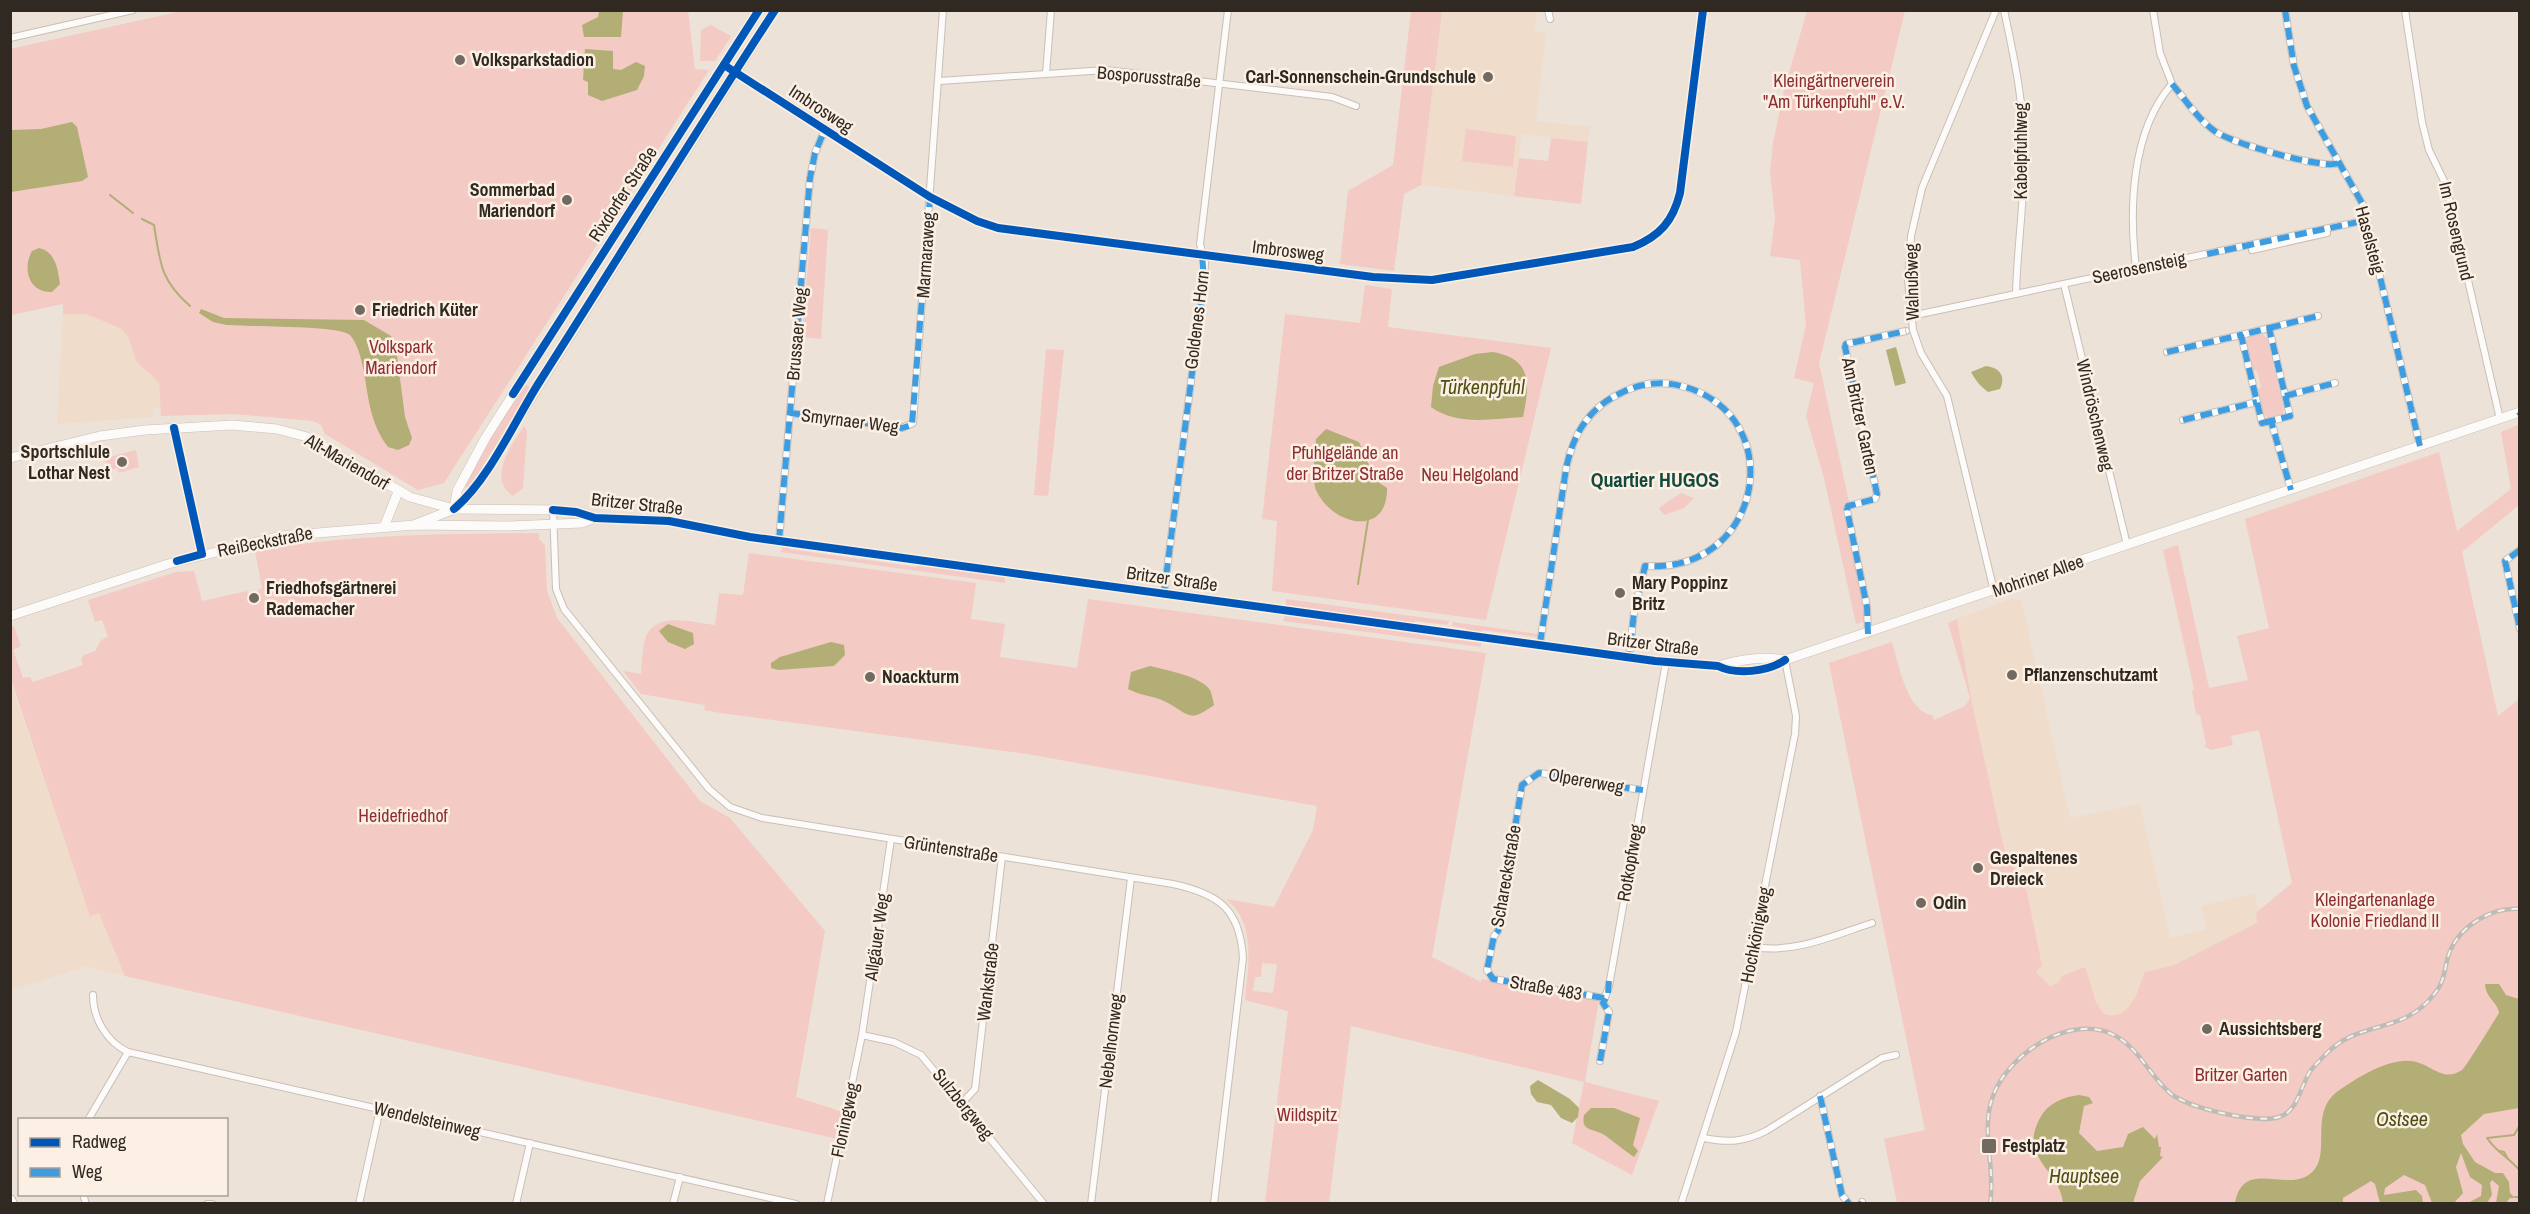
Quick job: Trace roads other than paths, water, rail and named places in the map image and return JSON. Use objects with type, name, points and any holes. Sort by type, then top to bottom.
[{"type":"main road","name":"Rixdorfer Straße","points":[[454,509],[454,498],[465,475],[527,372],[759,10]]},
{"type":"main road","name":"Rixdorfer Straße","points":[[414,525],[454,509],[474,489],[776,10]]},
{"type":"main road","points":[[527,372],[540,381]]},
{"type":"main road","name":"Mohriner Allee","points":[[1785,660],[1868,634],[2519,413]]},
{"type":"main road","name":"Alt-Mariendorf","points":[[10,458],[100,436],[174,428],[246,426],[290,430],[313,440],[398,492]]},
{"type":"main road","points":[[384,527],[398,492]]},
{"type":"main road","name":"Britzer Straße","points":[[398,492],[427,503],[454,509],[553,510],[576,512],[595,518],[669,521],[780,541],[1666,662],[1718,666],[1727,670],[1753,670],[1776,666],[1785,660]]},
{"type":"main road","name":"Britzer Straße","points":[[454,509],[475,526]]},
{"type":"main road","name":"Britzer Straße","points":[[384,527],[582,523],[595,518]]},
{"type":"main road","name":"Reißeckstraße","points":[[10,616],[202,554],[297,534],[384,527]]},
{"type":"street","points":[[10,38],[133,10]]},
{"type":"street","name":"Marmaraweg","points":[[910,427],[914,418],[943,10]]},
{"type":"street","points":[[1046,74],[1051,10]]},
{"type":"street","name":"Goldenes Horn","points":[[1164,593],[1204,279],[1200,244],[1228,10]]},
{"type":"street","points":[[1548,10],[1550,19]]},
{"type":"street","name":"Imbrosweg","points":[[724,65],[930,197],[977,221],[998,228],[1389,279],[1432,280],[1620,249],[1645,242],[1665,228],[1677,207],[1680,193],[1703,10]]},
{"type":"street","name":"Walnußweg","points":[[1994,591],[1947,396],[1921,353],[1911,316],[1908,290],[1910,244],[1922,188],[1996,10]]},
{"type":"street","name":"Kabelpfuhlweg","points":[[2004,10],[2017,73],[2024,125],[2024,167],[2016,294]]},
{"type":"street","points":[[2153,10],[2160,53],[2172,84],[2206,124],[2226,138],[2311,162],[2333,166],[2339,163]]},
{"type":"street","name":"Haselsteig","points":[[2285,10],[2290,50],[2302,93],[2339,163],[2354,186],[2367,220],[2420,446]]},
{"type":"street","name":"Im Rosengrund","points":[[2404,10],[2422,122],[2429,150],[2446,185],[2500,419]]},
{"type":"street","name":"Bosporusstraße","points":[[939,81],[1106,70],[1332,97],[1356,106]]},
{"type":"street","points":[[2136,268],[2132,212],[2137,166],[2145,135],[2163,96],[2172,84]]},
{"type":"street","name":"Brussaer Weg","points":[[780,541],[810,178],[815,153],[825,129]]},
{"type":"street","name":"Seerosensteig","points":[[1911,316],[2367,220]]},
{"type":"street","points":[[2252,250],[2327,233]]},
{"type":"street","name":"Windröschenweg","points":[[2064,284],[2127,545]]},
{"type":"street","points":[[2167,352],[2318,316]]},
{"type":"street","points":[[2241,335],[2262,423],[2271,421],[2290,416],[2270,328]]},
{"type":"street","name":"Am Britzer Garten","points":[[1868,634],[1867,607],[1847,510],[1848,506],[1875,499],[1877,494],[1845,347],[1846,344],[1906,331]]},
{"type":"street","points":[[2285,396],[2335,383]]},
{"type":"street","points":[[1539,644],[1571,448],[1580,428],[1593,411],[1610,398],[1632,387],[1673,384],[1690,388],[1722,408],[1739,430],[1747,448],[1751,482],[1739,519],[1730,534],[1705,554],[1674,565],[1645,566],[1634,613],[1629,657]]},
{"type":"street","points":[[2183,420],[2257,402]]},
{"type":"street","name":"Smyrnaer Weg","points":[[790,413],[902,428],[910,427]]},
{"type":"street","points":[[2271,421],[2290,490]]},
{"type":"street","points":[[174,428],[202,554]]},
{"type":"street","name":"Grüntenstraße","points":[[553,510],[556,589],[564,609],[709,789],[730,807],[751,815],[1177,885],[1214,898],[1231,913],[1240,933],[1242,971],[1214,1203]]},
{"type":"street","points":[[2520,550],[2505,561],[2520,629]]},
{"type":"street","name":"Hochkönigweg","points":[[1681,1203],[1704,1138],[1734,1037],[1755,947],[1795,734],[1796,716],[1785,660]]},
{"type":"street","name":"Rotkopfweg","points":[[1600,1061],[1609,1012],[1603,1003],[1608,994],[1666,662]]},
{"type":"street","name":"Olpererweg","points":[[1530,779],[1539,773],[1570,777],[1575,781],[1643,790]]},
{"type":"street","name":"Schareckstraße","points":[[1490,975],[1487,970],[1494,936],[1498,931],[1522,785],[1530,779]]},
{"type":"street","name":"Allgäuer Weg","points":[[862,1035],[891,839]]},
{"type":"street","name":"Wankstraße","points":[[962,1103],[975,1089],[1002,857]]},
{"type":"street","name":"Nebelhornweg","points":[[1091,1203],[1131,878]]},
{"type":"street","points":[[1755,947],[1775,949],[1795,946],[1872,924]]},
{"type":"street","name":"Straße 483","points":[[1490,975],[1493,979],[1604,998]]},
{"type":"street","name":"Wendelsteinweg","points":[[93,995],[93,1003],[105,1034],[113,1044],[128,1052],[796,1203]]},
{"type":"street","name":"Sulzbergweg","points":[[862,1035],[894,1042],[914,1050],[934,1069],[1044,1203]]},
{"type":"street","name":"Floningweg","points":[[827,1203],[862,1035]]},
{"type":"street","points":[[89,1118],[128,1052]]},
{"type":"street","points":[[1704,1138],[1726,1143],[1747,1140],[1766,1131],[1882,1058],[1896,1055]]},
{"type":"street","points":[[1820,1096],[1842,1195],[1849,1203]]},
{"type":"street","points":[[359,1203],[380,1109]]},
{"type":"street","points":[[516,1203],[530,1143]]},
{"type":"street","points":[[673,1203],[680,1177]]},
{"type":"street","points":[[207,1203],[212,1203]]},
{"type":"water","points":[[599,11],[623,11],[621,37],[584,37],[582,25],[598,17]]},
{"type":"water","points":[[585,49],[613,51],[613,69],[621,70],[636,62],[645,66],[644,76],[637,90],[602,101],[588,95],[588,82],[583,80]]},
{"type":"water","points":[[72,122],[77,127],[88,177],[82,181],[11,192],[11,130],[41,129]]},
{"type":"water","points":[[39,248],[53,257],[57,268],[60,284],[52,292],[38,289],[30,279],[29,258],[32,251]]},
{"type":"water","points":[[201,309],[224,318],[364,320],[391,336],[396,348],[405,417],[412,438],[409,445],[398,450],[388,447],[378,431],[370,406],[360,356],[350,335],[312,328],[227,325],[213,322],[199,313]]},
{"type":"water","points":[[1896,347],[1906,383],[1895,386],[1886,350]]},
{"type":"water","name":"Türkenpfuhl","points":[[1493,352],[1515,360],[1525,374],[1527,393],[1523,417],[1463,419],[1441,413],[1431,407],[1433,386],[1439,367],[1475,354]]},
{"type":"water","points":[[1986,366],[2000,373],[2002,384],[2000,389],[1988,392],[1971,372]]},
{"type":"water","points":[[1326,429],[1359,442],[1369,465],[1369,476],[1387,488],[1385,504],[1379,514],[1369,520],[1358,521],[1334,512],[1316,490],[1314,473],[1316,439]]},
{"type":"water","points":[[668,624],[693,633],[694,644],[685,649],[668,642],[659,631]]},
{"type":"water","points":[[831,642],[844,645],[845,655],[834,666],[778,670],[771,668],[771,663],[780,657]]},
{"type":"water","points":[[1150,666],[1199,681],[1210,690],[1214,705],[1199,714],[1190,715],[1163,701],[1128,689],[1131,672]]},
{"type":"water","name":"Ostsee","points":[[2485,984],[2499,984],[2506,995],[2519,999],[2519,1108],[2484,1114],[2461,1135],[2463,1144],[2475,1162],[2495,1173],[2503,1173],[2509,1182],[2510,1193],[2515,1198],[2510,1198],[2506,1203],[2496,1203],[2499,1186],[2492,1180],[2490,1183],[2492,1195],[2487,1203],[2468,1203],[2481,1196],[2482,1185],[2470,1177],[2461,1153],[2456,1167],[2463,1193],[2454,1203],[2432,1203],[2425,1185],[2404,1175],[2385,1188],[2384,1195],[2416,1190],[2422,1196],[2423,1203],[2380,1203],[2375,1184],[2371,1181],[2343,1198],[2343,1203],[2235,1203],[2239,1190],[2246,1183],[2255,1179],[2297,1179],[2307,1176],[2316,1168],[2320,1158],[2324,1110],[2330,1099],[2341,1089],[2363,1075],[2403,1061],[2420,1063],[2447,1074],[2454,1074],[2462,1070],[2499,1013],[2497,1006],[2487,993]]},
{"type":"water","points":[[1538,1080],[1570,1099],[1579,1108],[1578,1117],[1572,1123],[1561,1118],[1551,1105],[1537,1102],[1531,1094],[1530,1086]]},
{"type":"water","name":"Hauptsee","points":[[2079,1095],[2089,1097],[2093,1103],[2084,1106],[2079,1133],[2097,1151],[2123,1147],[2128,1134],[2143,1127],[2155,1139],[2157,1134],[2159,1147],[2161,1147],[2160,1156],[2163,1157],[2140,1181],[2133,1203],[2063,1203],[2061,1192],[2037,1154],[2034,1144],[2035,1132],[2043,1113],[2056,1102]]},
{"type":"water","points":[[1591,1108],[1614,1108],[1640,1118],[1633,1145],[1638,1151],[1634,1157],[1606,1136],[1584,1125],[1584,1115]]},
{"type":"waterway","points":[[110,195],[133,213]]},
{"type":"waterway","points":[[142,219],[154,225],[163,270],[173,288],[190,306]]},
{"type":"waterway","points":[[1358,584],[1368,520]]},
{"type":"waterway","points":[[2520,1125],[2514,1135],[2487,1138],[2520,1171]]},
{"type":"waterway","points":[[2500,1151],[2504,1152],[2508,1159]]},
{"type":"waterway","points":[[2515,1197],[2520,1197]]},
{"type":"railway","points":[[1990,1204],[1988,1122],[1993,1096],[2001,1080],[2012,1066],[2026,1052],[2043,1042],[2079,1029],[2097,1030],[2114,1035],[2123,1040],[2163,1086],[2179,1099],[2206,1109],[2239,1116],[2269,1119],[2279,1117],[2291,1110],[2311,1070],[2340,1042],[2410,1015],[2423,1006],[2441,983],[2450,951],[2455,942],[2470,926],[2499,911],[2520,909]]},
{"type":"place","name":"Volksparkstadion","points":[[460,60]]},
{"type":"place","name":"Carl-Sonnenschein-Grundschule","points":[[1488,77]]},
{"type":"place","name":"Sommerbad Mariendorf","points":[[567,200]]},
{"type":"place","name":"Friedrich Küter","points":[[360,310]]},
{"type":"place","name":"Sportschlule Lothar Nest","points":[[122,462]]},
{"type":"place","name":"Mary Poppinz Britz","points":[[1620,593]]},
{"type":"place","name":"Friedhofsgärtnerei Rademacher","points":[[254,598]]},
{"type":"place","name":"Pflanzenschutzamt","points":[[2012,675]]},
{"type":"place","name":"Noackturm","points":[[870,677]]},
{"type":"place","name":"Gespaltenes Dreieck","points":[[1978,868]]},
{"type":"place","name":"Odin","points":[[1921,903]]},
{"type":"place","name":"Aussichtsberg","points":[[2207,1029]]},
{"type":"place","name":"Festplatz","points":[[1989,1146]]},
{"type":"district","name":"Quartier HUGOS","points":[[1655,480]]},
{"type":"park label","name":"Kleingärtnerverein \"Am Türkenpfuhl\" e.V.","points":[[1834,91]]},
{"type":"park label","name":"Volkspark Mariendorf","points":[[401,357]]},
{"type":"park label","name":"Pfuhlgelände an der Britzer Straße","points":[[1345,463]]},
{"type":"park label","name":"Neu Helgoland","points":[[1470,475]]},
{"type":"park label","name":"Heidefriedhof","points":[[403,816]]},
{"type":"park label","name":"Kleingartenanlage Kolonie Friedland II","points":[[2375,910]]},
{"type":"park label","name":"Britzer Garten","points":[[2241,1075]]},
{"type":"park label","name":"Wildspitz","points":[[1307,1115]]}]
